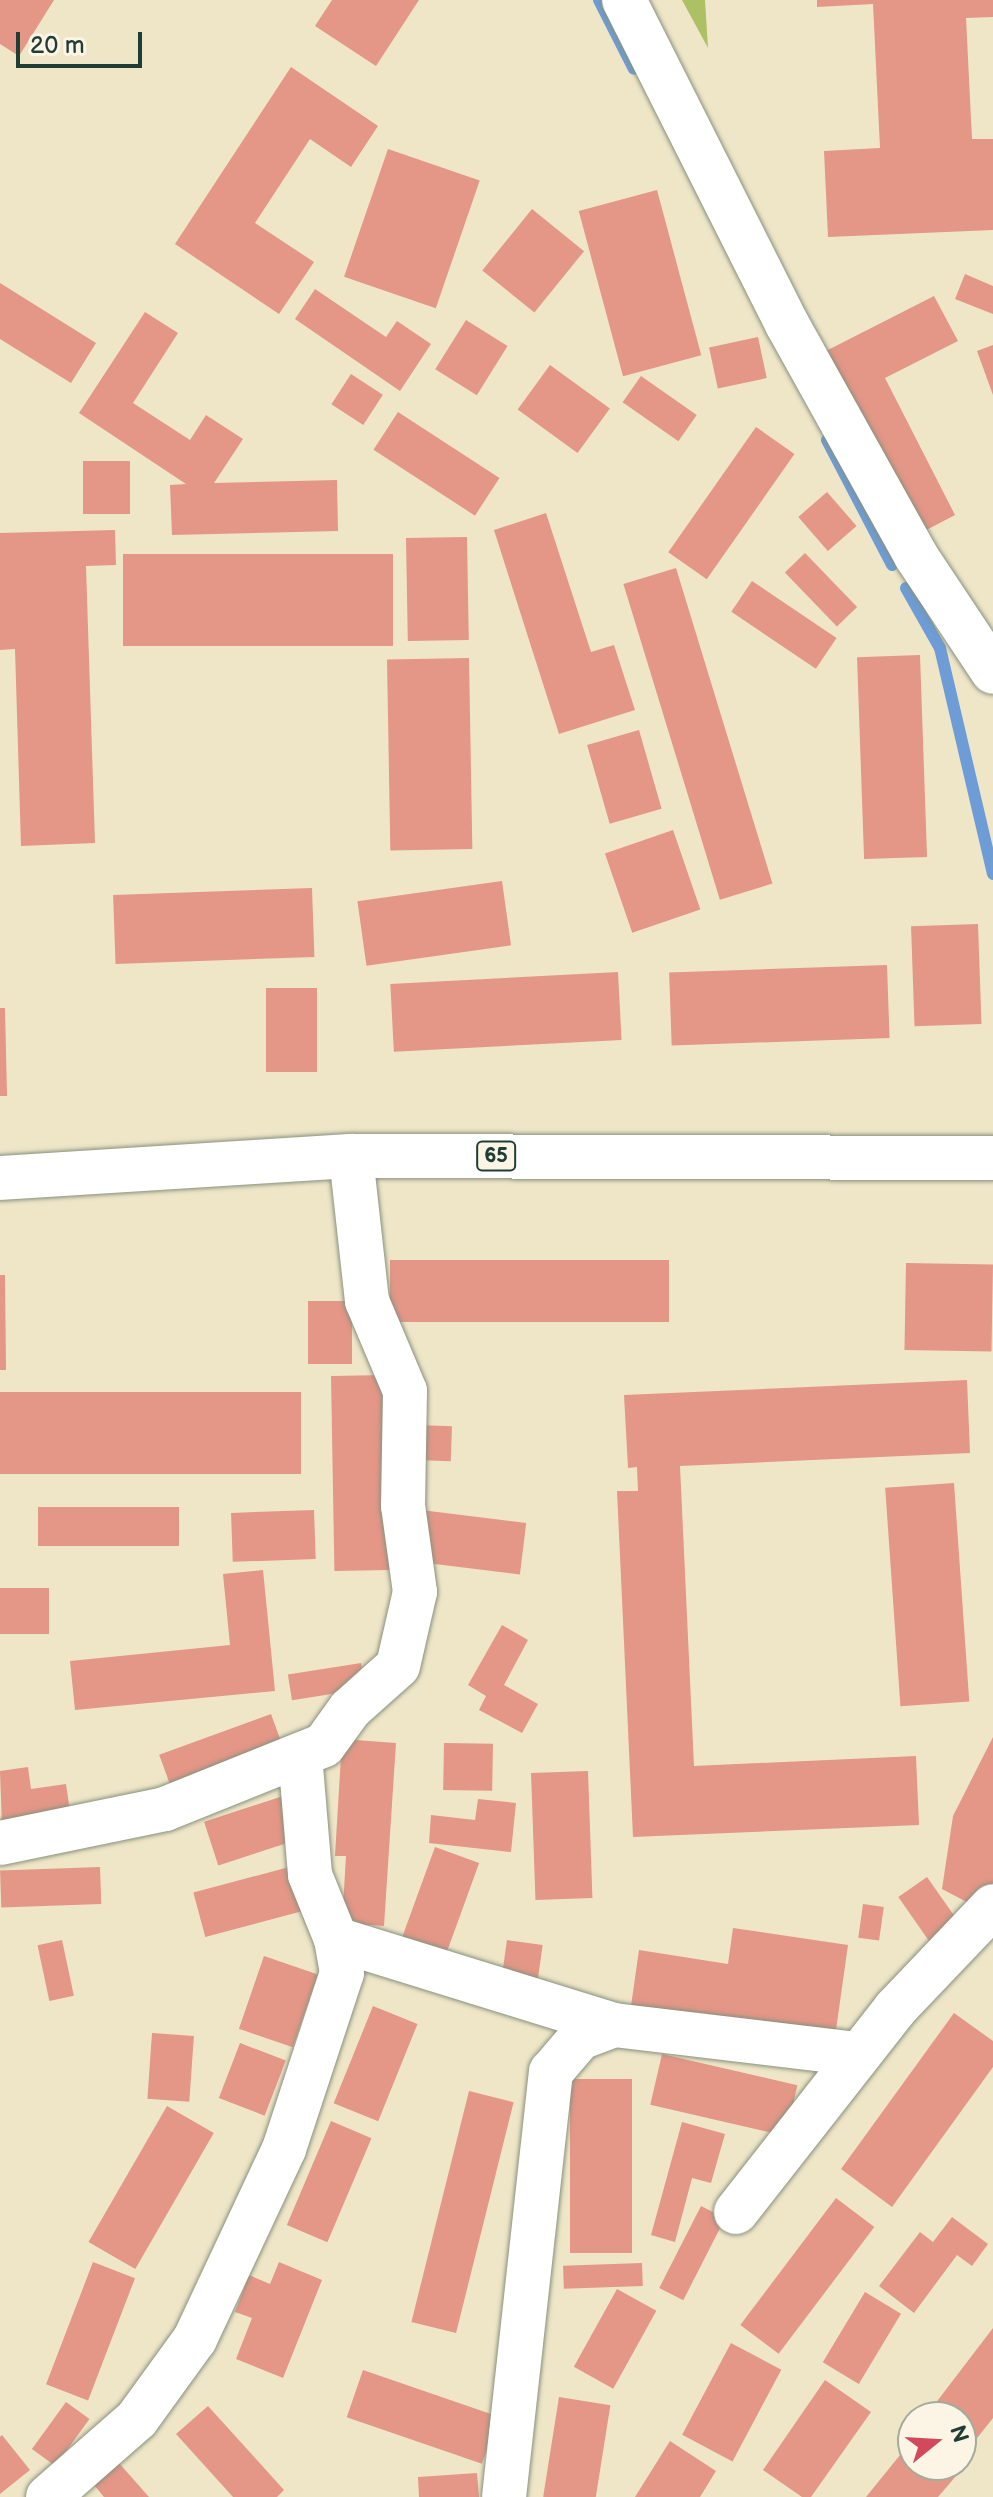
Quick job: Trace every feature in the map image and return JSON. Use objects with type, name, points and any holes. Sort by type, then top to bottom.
[{"type":"street","points":[[624,0],[787,324],[916,556],[993,672]]},
{"type":"street","points":[[0,1843],[165,1809],[324,1745],[350,1709],[398,1666],[412,1622],[403,1506],[405,1391],[367,1301],[351,1156]]},
{"type":"street","name":"65","points":[[0,1178],[351,1156],[993,1158]]},
{"type":"street","points":[[48,2497],[137,2419],[195,2339],[284,2149],[342,1973],[336,1939],[310,1875],[300,1755]]},
{"type":"street","points":[[736,2212],[859,2054],[993,1906]]},
{"type":"street","points":[[336,1939],[614,2025],[859,2054]]},
{"type":"street","points":[[504,2497],[551,2072],[580,2038],[614,2025]]},
{"type":"green space","points":[[682,0],[705,0],[708,48]]},
{"type":"building","points":[[0,0],[54,0],[19,56],[0,44]]},
{"type":"building","points":[[332,0],[419,0],[376,66],[315,26]]},
{"type":"building","points":[[817,0],[993,0],[993,17],[966,18],[972,139],[993,139],[993,230],[828,237],[824,151],[880,148],[873,4],[817,7]]},
{"type":"building","points":[[291,67],[378,126],[351,167],[310,139],[255,223],[314,262],[279,314],[175,244]]},
{"type":"building","points":[[388,149],[480,181],[436,308],[344,277]]},
{"type":"building","points":[[657,190],[701,355],[623,376],[579,211]]},
{"type":"building","points":[[532,209],[584,251],[534,313],[482,270]]},
{"type":"building","points":[[965,274],[993,286],[993,314],[955,299]]},
{"type":"building","points":[[0,283],[96,343],[71,383],[0,339]]},
{"type":"building","points":[[315,289],[386,337],[397,321],[431,344],[400,391],[295,319]]},
{"type":"building","points":[[934,296],[958,341],[885,378],[955,515],[915,536],[822,353]]},
{"type":"building","points":[[145,312],[178,333],[133,403],[190,440],[206,415],[243,439],[214,483],[337,480],[338,531],[172,535],[170,485],[186,484],[79,413]]},
{"type":"building","points":[[466,320],[508,346],[477,395],[435,369]]},
{"type":"building","points":[[758,337],[767,378],[718,388],[709,347]]},
{"type":"building","points":[[993,345],[993,395],[977,351]]},
{"type":"building","points":[[550,365],[610,408],[578,453],[518,409]]},
{"type":"building","points":[[351,374],[383,395],[363,425],[331,404]]},
{"type":"building","points":[[641,376],[697,415],[678,441],[623,402]]},
{"type":"building","points":[[398,412],[499,478],[475,516],[373,450]]},
{"type":"building","points":[[756,427],[795,454],[707,579],[668,552]]},
{"type":"building","points":[[83,461],[130,461],[130,514],[83,514]]},
{"type":"building","points":[[827,492],[857,526],[828,551],[798,517]]},
{"type":"building","points":[[546,513],[591,652],[614,645],[635,710],[559,734],[494,530]]},
{"type":"building","points":[[115,530],[116,565],[86,566],[95,843],[21,846],[15,649],[0,650],[0,533]]},
{"type":"building","points":[[467,537],[469,640],[408,641],[406,538]]},
{"type":"building","points":[[805,553],[857,607],[837,626],[785,572]]},
{"type":"building","points":[[123,554],[393,554],[393,646],[123,646]]},
{"type":"building","points":[[676,568],[772,884],[720,900],[623,584]]},
{"type":"building","points":[[752,581],[837,638],[816,669],[731,612]]},
{"type":"building","points":[[920,655],[927,857],[864,859],[857,657]]},
{"type":"building","points":[[469,658],[472,849],[390,850],[387,659]]},
{"type":"building","points":[[639,730],[662,809],[610,824],[587,745]]},
{"type":"building","points":[[673,830],[700,909],[632,933],[605,853]]},
{"type":"building","points":[[502,881],[511,945],[366,966],[357,901]]},
{"type":"building","points":[[312,888],[314,957],[116,964],[113,895]]},
{"type":"building","points":[[978,924],[981,1024],[915,1026],[911,926]]},
{"type":"building","points":[[887,965],[890,1038],[672,1046],[669,973]]},
{"type":"building","points":[[618,972],[622,1040],[394,1052],[390,984]]},
{"type":"building","points":[[266,988],[317,988],[317,1072],[266,1072]]},
{"type":"building","points":[[0,1008],[5,1008],[7,1096],[0,1096]]},
{"type":"building","points":[[390,1260],[669,1260],[669,1322],[390,1322]]},
{"type":"building","points":[[906,1263],[993,1265],[991,1352],[904,1350]]},
{"type":"building","points":[[0,1275],[5,1275],[6,1370],[0,1370]]},
{"type":"building","points":[[308,1301],[352,1301],[352,1364],[308,1364]]},
{"type":"building","points":[[386,1375],[389,1570],[334,1571],[331,1376]]},
{"type":"building","points":[[967,1380],[970,1453],[680,1466],[694,1766],[916,1756],[919,1825],[633,1837],[617,1491],[638,1491],[637,1467],[628,1468],[624,1395]]},
{"type":"building","points":[[0,1392],[301,1392],[301,1474],[0,1474]]},
{"type":"building","points":[[417,1425],[452,1426],[451,1461],[416,1460]]},
{"type":"building","points":[[954,1483],[969,1701],[900,1706],[885,1488]]},
{"type":"building","points":[[38,1507],[179,1507],[179,1546],[38,1546]]},
{"type":"building","points":[[314,1510],[316,1559],[233,1562],[231,1513]]},
{"type":"building","points":[[421,1510],[526,1523],[520,1575],[415,1562]]},
{"type":"building","points":[[263,1570],[275,1691],[75,1710],[70,1661],[230,1645],[223,1574]]},
{"type":"building","points":[[0,1588],[49,1588],[49,1634],[0,1634]]},
{"type":"building","points":[[502,1625],[528,1640],[504,1685],[538,1704],[522,1733],[479,1710],[486,1696],[468,1685]]},
{"type":"building","points":[[361,1663],[365,1689],[292,1700],[288,1675]]},
{"type":"building","points":[[271,1714],[284,1750],[172,1790],[159,1755]]},
{"type":"building","points":[[993,1737],[993,1890],[982,1910],[942,1889],[953,1816]]},
{"type":"building","points":[[342,1739],[396,1743],[384,1926],[342,1923],[346,1856],[335,1856]]},
{"type":"building","points":[[444,1743],[493,1744],[492,1791],[443,1790]]},
{"type":"building","points":[[28,1767],[31,1789],[66,1784],[71,1818],[2,1826],[0,1771]]},
{"type":"building","points":[[588,1771],[592,1898],[535,1900],[531,1773]]},
{"type":"building","points":[[283,1796],[297,1840],[218,1865],[204,1822]]},
{"type":"building","points":[[478,1799],[516,1803],[511,1852],[429,1843],[431,1815],[475,1820]]},
{"type":"building","points":[[435,1847],[479,1863],[442,1966],[397,1950]]},
{"type":"building","points":[[100,1867],[101,1904],[1,1907],[0,1870]]},
{"type":"building","points":[[289,1867],[301,1911],[205,1937],[193,1893]]},
{"type":"building","points":[[927,1877],[959,1923],[930,1943],[898,1897]]},
{"type":"building","points":[[863,1904],[884,1907],[879,1941],[858,1938]]},
{"type":"building","points":[[733,1928],[848,1945],[834,2044],[630,2013],[639,1950],[728,1964]]},
{"type":"building","points":[[62,1940],[74,1996],[49,2001],[38,1945]]},
{"type":"building","points":[[507,1940],[543,1945],[536,1990],[501,1985]]},
{"type":"building","points":[[264,1956],[318,1975],[293,2047],[239,2029]]},
{"type":"building","points":[[373,2006],[418,2024],[378,2121],[334,2103]]},
{"type":"building","points":[[954,2013],[993,2041],[993,2067],[892,2207],[841,2169]]},
{"type":"building","points":[[152,2033],[194,2036],[189,2102],[147,2099]]},
{"type":"building","points":[[240,2043],[286,2061],[265,2116],[219,2098]]},
{"type":"building","points":[[662,2054],[797,2085],[786,2136],[650,2105]]},
{"type":"building","points":[[570,2079],[632,2079],[632,2253],[570,2253]]},
{"type":"building","points":[[469,2091],[514,2102],[456,2333],[411,2322]]},
{"type":"building","points":[[167,2106],[214,2133],[135,2269],[88,2242]]},
{"type":"building","points":[[331,2121],[372,2138],[327,2242],[287,2225]]},
{"type":"building","points":[[682,2122],[725,2134],[711,2183],[692,2178],[675,2242],[651,2235]]},
{"type":"building","points":[[836,2198],[874,2227],[779,2354],[740,2325]]},
{"type":"building","points":[[701,2206],[725,2218],[683,2300],[659,2288]]},
{"type":"building","points":[[952,2217],[988,2244],[972,2266],[957,2255],[914,2313],[879,2286],[920,2232],[933,2242]]},
{"type":"building","points":[[93,2262],[135,2278],[88,2400],[46,2384]]},
{"type":"building","points":[[279,2262],[322,2280],[283,2378],[236,2359],[252,2318],[235,2312],[249,2275],[270,2284]]},
{"type":"building","points":[[642,2263],[643,2286],[564,2289],[563,2266]]},
{"type":"building","points":[[617,2289],[656,2311],[613,2389],[574,2367]]},
{"type":"building","points":[[865,2292],[901,2314],[859,2384],[823,2362]]},
{"type":"building","points":[[993,2328],[993,2418],[977,2438],[977,2401],[937,2401]]},
{"type":"building","points":[[731,2343],[781,2370],[733,2462],[682,2435]]},
{"type":"building","points":[[363,2370],[498,2417],[482,2464],[347,2417]]},
{"type":"building","points":[[825,2380],[871,2412],[811,2497],[802,2497],[763,2470]]},
{"type":"building","points":[[559,2397],[610,2405],[596,2497],[543,2497]]},
{"type":"building","points":[[66,2402],[89,2419],[55,2466],[32,2449]]},
{"type":"building","points":[[208,2406],[284,2490],[277,2497],[233,2497],[176,2434]]},
{"type":"building","points":[[2,2435],[30,2470],[0,2494],[0,2437]]},
{"type":"building","points":[[670,2441],[716,2471],[700,2497],[635,2497]]},
{"type":"building","points":[[897,2459],[897,2481],[952,2481],[938,2497],[866,2497]]},
{"type":"building","points":[[119,2463],[149,2497],[104,2497],[94,2485]]},
{"type":"building","points":[[477,2473],[479,2497],[419,2497],[418,2477]]},
{"type":"waterway","points":[[599,0],[634,69]]},
{"type":"waterway","points":[[827,440],[892,565]]},
{"type":"waterway","points":[[906,588],[940,648],[993,874]]}]
